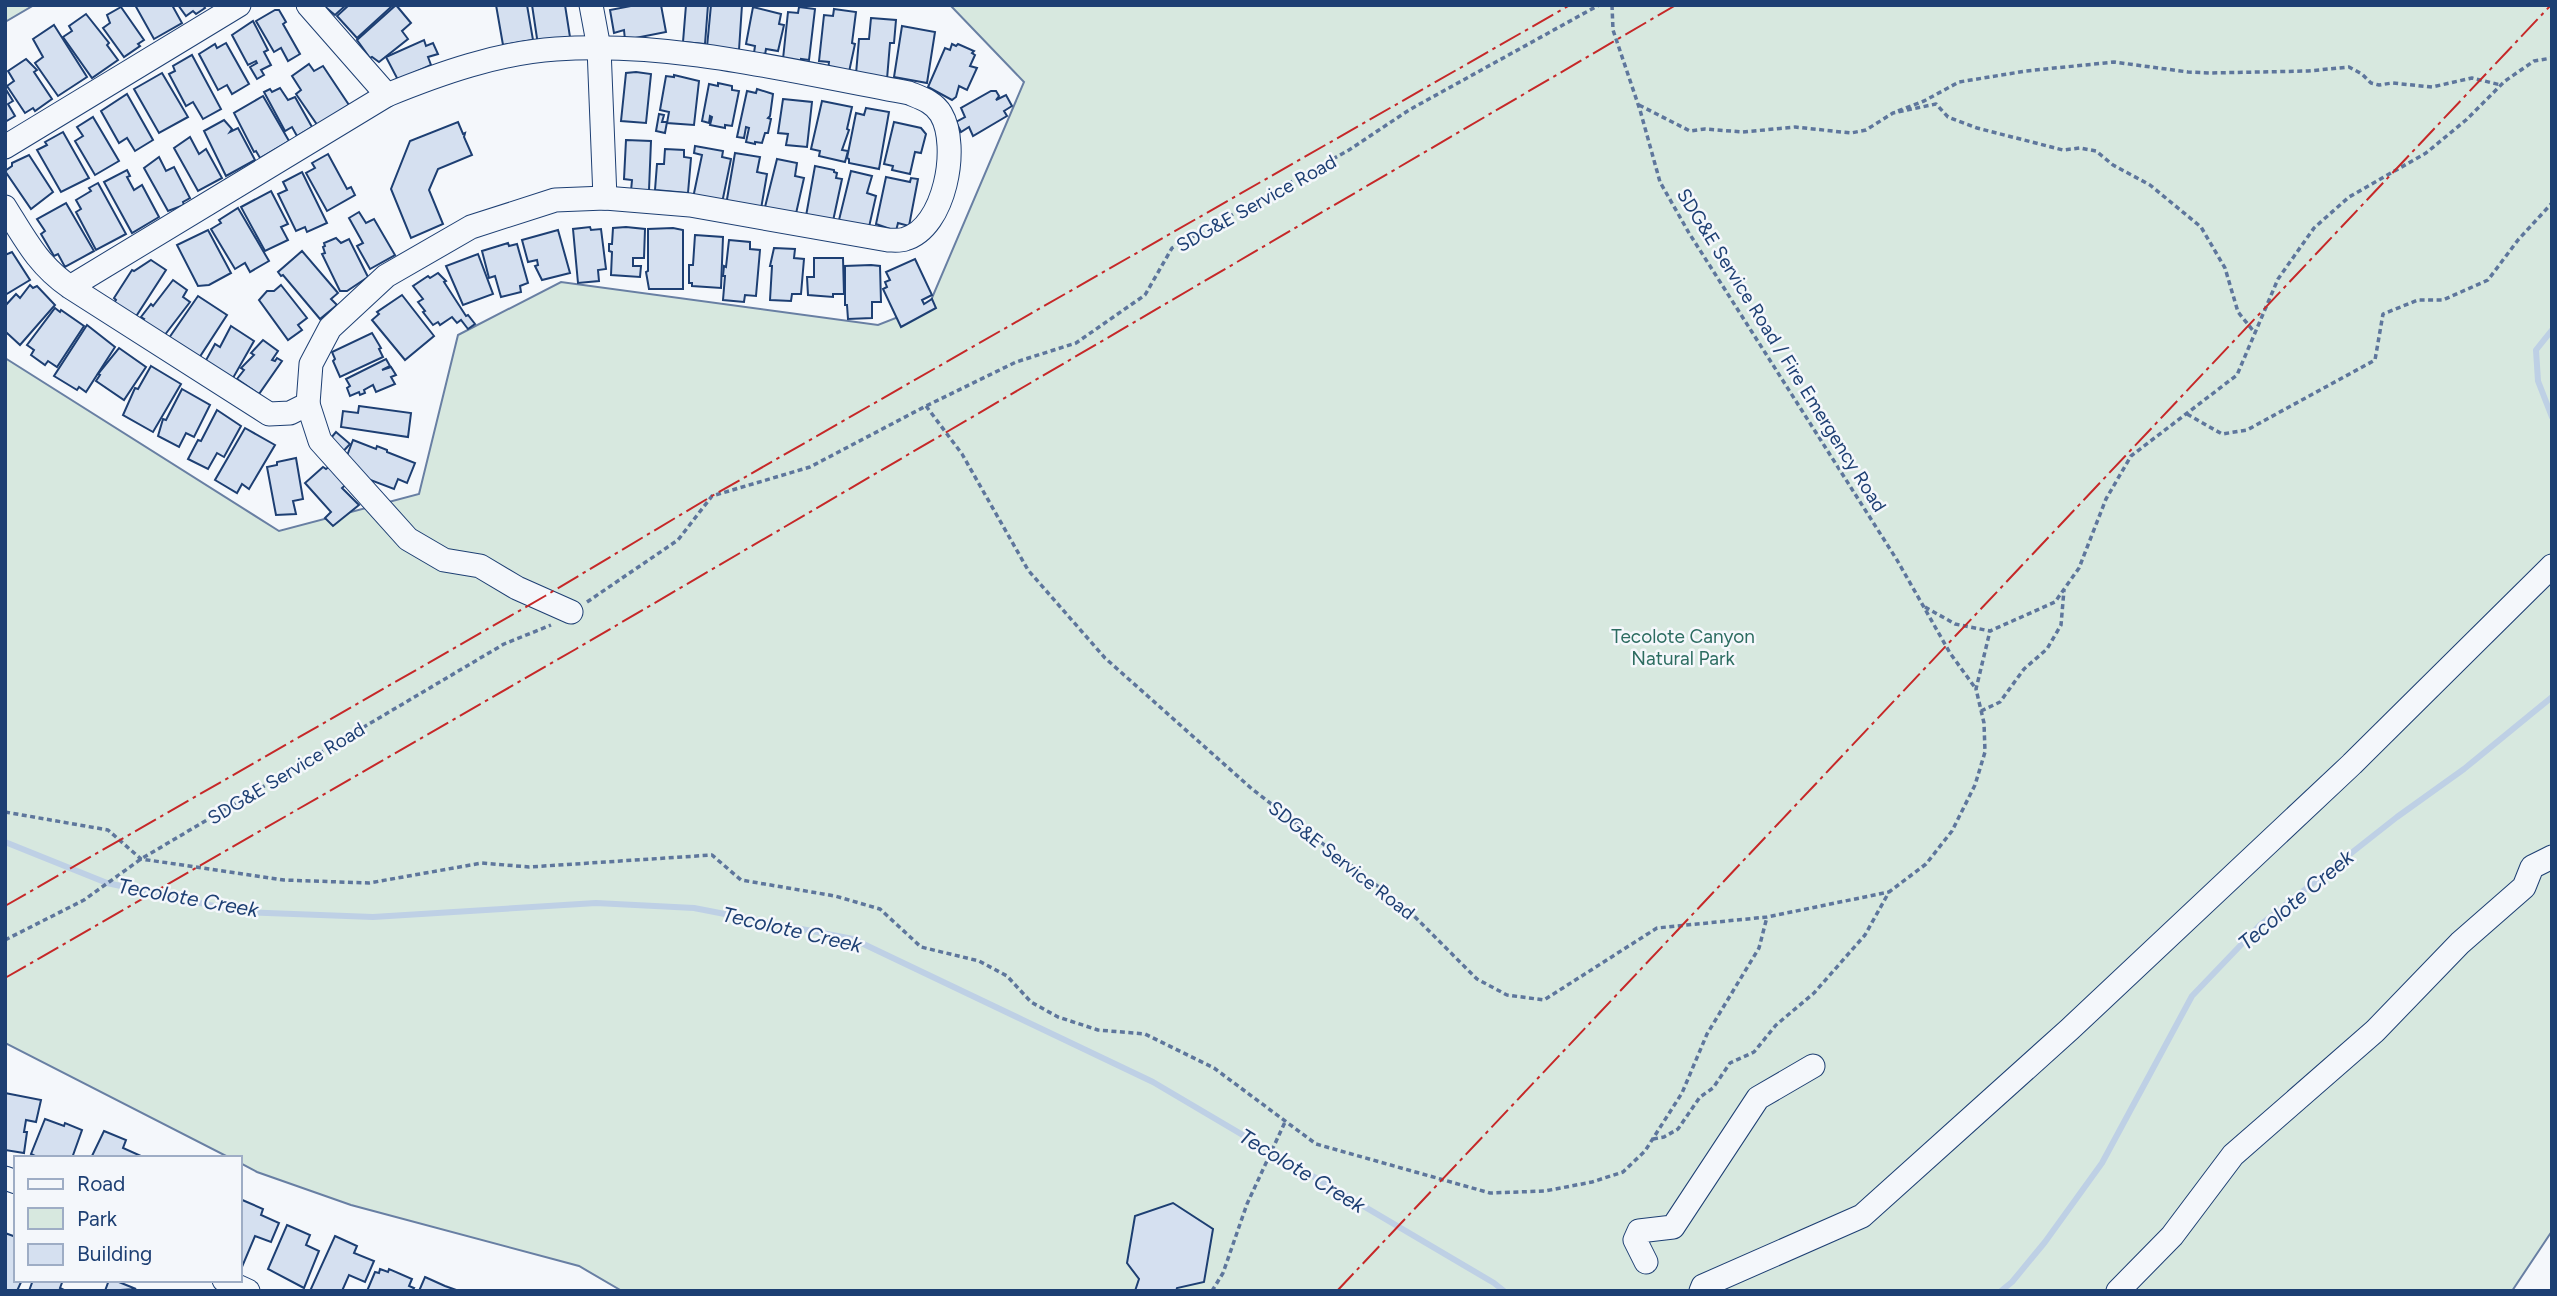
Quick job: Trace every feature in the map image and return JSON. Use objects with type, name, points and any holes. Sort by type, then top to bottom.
[{"type":"street","points":[[5,147],[239,5]]},
{"type":"street","points":[[308,5],[387,95]]},
{"type":"street","points":[[591,5],[599,48],[606,198]]},
{"type":"street","points":[[69,287],[387,95],[432,76],[496,58],[554,49],[673,51],[909,93],[933,104],[942,115],[950,144],[945,193],[925,226],[906,239],[888,240],[690,205],[606,198],[555,201],[471,228],[386,276],[330,328],[311,364],[308,404],[320,441],[408,539],[444,560],[480,566],[517,588],[571,612]]},
{"type":"street","points":[[5,206],[32,251],[50,273],[69,287],[269,414],[290,413],[308,404]]},
{"type":"street","points":[[1701,1291],[1703,1286],[1862,1216],[2070,1029],[2302,811],[2552,566]]},
{"type":"street","points":[[2118,1291],[2172,1236],[2233,1155],[2375,1031],[2460,943],[2524,887],[2532,867],[2552,857]]},
{"type":"street","points":[[1646,1262],[1635,1240],[1639,1231],[1673,1227],[1758,1098],[1814,1066]]},
{"type":"street","points":[[228,1282],[248,1291]]},
{"type":"path","name":"SDG&E Service Road","points":[[5,940],[84,900],[141,859],[504,644],[548,626],[571,612],[678,540],[712,496],[810,467],[1016,362],[1076,343],[1145,295],[1172,248],[1349,150],[1409,110],[1599,5]]},
{"type":"path","name":"SDG&E Service Road / Fire Emergency Road","points":[[1612,5],[1613,30],[1639,105],[1660,182],[1689,233],[1890,548],[1950,653],[1976,689]]},
{"type":"path","points":[[1924,607],[1955,624],[1990,631],[2055,602],[2079,568],[2106,499],[2131,456],[2237,375],[2278,279],[2314,228],[2349,197],[2426,153],[2466,120],[2501,85],[2534,61],[2552,58]]},
{"type":"path","points":[[1639,105],[1690,131],[1743,132],[1795,127],[1811,131],[1851,133],[1866,130],[1893,113],[1959,82],[2026,71],[2114,62],[2211,73],[2308,71],[2350,67],[2371,83],[2379,85],[2392,83],[2432,87],[2472,78],[2501,85]]},
{"type":"path","points":[[1893,113],[1936,104],[1948,117],[1977,128],[2063,150],[2096,150],[2112,165],[2150,185],[2202,227],[2225,268],[2238,312],[2255,333]]},
{"type":"path","points":[[2187,414],[2222,434],[2247,430],[2375,360],[2383,314],[2418,300],[2442,300],[2488,280],[2518,240],[2552,204]]},
{"type":"path","name":"SDG&E Service Road","points":[[926,406],[962,454],[1028,570],[1105,658],[1252,789],[1406,908],[1477,979],[1507,995],[1544,1000],[1657,928],[1768,917],[1889,892]]},
{"type":"path","points":[[1980,711],[2000,702],[2024,669],[2047,649],[2061,625],[2064,589]]},
{"type":"path","points":[[1653,1139],[1664,1137],[1678,1129],[1700,1097],[1713,1088],[1730,1063],[1754,1052],[1776,1025],[1814,993],[1865,935],[1889,892],[1926,864],[1952,831],[1975,785],[1985,752],[1976,689],[1990,631]]},
{"type":"path","points":[[5,811],[108,830],[141,859],[284,880],[369,883],[482,863],[529,867],[712,855],[741,880],[835,896],[880,909],[921,947],[979,961],[1007,976],[1031,1002],[1058,1017],[1098,1030],[1145,1034],[1214,1068],[1316,1144],[1490,1194],[1545,1191],[1592,1182],[1623,1172],[1645,1151],[1682,1093],[1707,1034],[1759,948],[1768,917]]},
{"type":"path","points":[[1212,1291],[1223,1273],[1247,1204],[1285,1122]]},
{"type":"green space","points":[[5,5],[34,5],[5,22]]},
{"type":"green space","name":"Tecolote Canyon Natural Park","points":[[950,5],[2552,5],[2552,1231],[2512,1291],[622,1291],[579,1266],[351,1205],[257,1172],[242,1164],[242,1156],[226,1156],[5,1043],[5,358],[279,531],[419,494],[458,335],[561,282],[878,325],[929,305],[1024,82]]},
{"type":"building","points":[[135,5],[172,5],[182,23],[154,39]]},
{"type":"building","points":[[178,5],[203,5],[205,8],[186,16]]},
{"type":"building","points":[[323,5],[346,5],[335,15]]},
{"type":"building","points":[[349,5],[391,7],[357,38],[337,16]]},
{"type":"building","points":[[396,5],[411,23],[402,31],[408,39],[379,62],[370,58],[357,40]]},
{"type":"building","points":[[496,5],[527,5],[533,40],[503,45]]},
{"type":"building","points":[[532,5],[565,5],[570,37],[538,45]]},
{"type":"building","points":[[636,5],[661,5],[666,32],[625,40],[624,30],[614,33],[610,10]]},
{"type":"building","points":[[686,5],[708,5],[705,44],[683,42]]},
{"type":"building","points":[[711,5],[742,5],[739,50],[707,47]]},
{"type":"building","points":[[121,7],[144,40],[124,57],[103,28],[110,23],[107,15]]},
{"type":"building","points":[[753,7],[781,14],[779,24],[784,25],[778,51],[766,49],[765,55],[754,53],[755,46],[746,44]]},
{"type":"building","points":[[799,7],[815,9],[809,60],[801,59],[801,63],[783,59],[788,12],[798,13]]},
{"type":"building","points":[[834,9],[856,12],[852,43],[855,44],[849,72],[828,70],[829,62],[819,61],[824,15],[833,16]]},
{"type":"building","points":[[279,10],[286,22],[283,24],[300,54],[288,61],[281,48],[274,52],[256,21]]},
{"type":"building","points":[[86,14],[109,43],[107,45],[118,60],[92,78],[63,37],[72,31],[69,26]]},
{"type":"building","points":[[871,18],[896,20],[894,43],[890,43],[887,79],[856,74],[859,39],[869,39]]},
{"type":"building","points":[[253,21],[268,50],[264,52],[271,65],[261,70],[264,75],[257,79],[250,67],[257,63],[256,61],[248,65],[232,35]]},
{"type":"building","points":[[54,25],[87,77],[58,96],[35,63],[43,57],[33,39]]},
{"type":"building","points":[[902,26],[935,32],[927,83],[894,77]]},
{"type":"building","points":[[424,40],[426,46],[433,43],[438,54],[428,57],[431,65],[398,80],[386,57]]},
{"type":"building","points":[[226,43],[249,84],[232,94],[227,85],[218,90],[199,54],[215,44],[217,48]]},
{"type":"building","points":[[952,44],[974,51],[970,66],[977,68],[967,90],[959,86],[956,97],[952,100],[928,87],[945,48],[950,50]]},
{"type":"building","points":[[192,55],[221,109],[203,119],[193,102],[186,106],[169,74],[175,71],[173,66]]},
{"type":"building","points":[[26,59],[37,70],[34,72],[52,99],[35,111],[33,108],[25,113],[7,86],[14,81],[8,71]]},
{"type":"building","points":[[309,64],[314,71],[323,66],[349,105],[318,126],[296,94],[301,90],[292,76]]},
{"type":"building","points":[[162,73],[188,117],[159,133],[134,89]]},
{"type":"building","points":[[626,73],[651,74],[646,123],[621,121]]},
{"type":"building","points":[[674,75],[699,81],[694,125],[667,123],[669,112],[660,110],[666,76]]},
{"type":"building","points":[[718,83],[732,86],[732,90],[739,91],[732,126],[725,125],[725,128],[710,125],[710,116],[709,123],[702,121],[709,84],[718,86]]},
{"type":"building","points":[[5,88],[13,101],[8,104],[15,116],[5,122]]},
{"type":"building","points":[[280,88],[288,100],[295,97],[312,127],[297,136],[292,127],[285,131],[264,92]]},
{"type":"building","points":[[757,89],[773,94],[768,133],[765,133],[762,143],[755,144],[746,142],[749,128],[746,127],[744,138],[737,137],[747,91],[756,93]]},
{"type":"building","points":[[991,91],[996,91],[999,96],[996,100],[1006,95],[1012,106],[1004,111],[1007,116],[973,136],[969,127],[961,132],[956,122],[965,117],[961,108]]},
{"type":"building","points":[[127,94],[153,140],[135,151],[127,138],[119,143],[101,111]]},
{"type":"building","points":[[263,96],[289,141],[260,158],[256,151],[254,152],[234,113]]},
{"type":"building","points":[[783,99],[812,102],[807,147],[786,145],[788,134],[778,133]]},
{"type":"building","points":[[822,101],[852,107],[847,129],[849,130],[842,150],[848,151],[845,162],[819,156],[820,151],[811,149]]},
{"type":"building","points":[[866,108],[889,112],[879,169],[849,163],[847,158],[856,113],[864,115]]},
{"type":"building","points":[[659,114],[664,115],[662,122],[667,122],[665,133],[656,131]]},
{"type":"building","points":[[93,117],[119,161],[95,175],[75,141],[83,136],[77,127]]},
{"type":"building","points":[[224,120],[232,129],[230,132],[238,128],[255,160],[226,176],[204,131]]},
{"type":"building","points":[[458,122],[463,134],[465,133],[464,137],[472,155],[438,169],[429,190],[443,224],[411,238],[391,189],[410,141]]},
{"type":"building","points":[[894,122],[921,128],[926,134],[921,153],[915,152],[910,174],[892,170],[893,166],[884,164]]},
{"type":"building","points":[[63,132],[89,178],[61,192],[37,150]]},
{"type":"building","points":[[190,137],[199,154],[206,149],[222,178],[198,191],[174,148]]},
{"type":"building","points":[[626,140],[651,141],[649,190],[631,191],[632,180],[624,179]]},
{"type":"building","points":[[695,146],[723,151],[722,157],[731,159],[722,203],[693,198],[702,155],[694,153]]},
{"type":"building","points":[[665,149],[684,150],[684,157],[691,158],[688,193],[655,190],[657,164],[664,164]]},
{"type":"building","points":[[735,153],[760,157],[757,172],[767,174],[761,209],[726,205]]},
{"type":"building","points":[[328,154],[347,189],[351,187],[355,195],[327,211],[306,173],[315,168],[312,163]]},
{"type":"building","points":[[29,155],[53,192],[31,209],[5,171],[12,163]]},
{"type":"building","points":[[159,157],[166,171],[174,167],[190,198],[183,202],[184,205],[168,211],[144,168]]},
{"type":"building","points":[[777,159],[797,163],[795,176],[804,178],[795,218],[764,211]]},
{"type":"building","points":[[815,166],[834,170],[837,173],[836,178],[842,179],[833,221],[806,216]]},
{"type":"building","points":[[127,170],[130,176],[127,177],[134,190],[142,185],[159,217],[132,233],[104,182]]},
{"type":"building","points":[[851,171],[872,176],[867,193],[876,196],[869,227],[838,224]]},
{"type":"building","points":[[302,172],[327,223],[307,232],[305,227],[296,231],[278,194],[287,190],[283,182]]},
{"type":"building","points":[[886,177],[910,182],[911,178],[918,179],[909,226],[898,223],[896,231],[876,224]]},
{"type":"building","points":[[98,183],[126,234],[96,250],[76,212],[81,209],[76,200]]},
{"type":"building","points":[[271,191],[288,224],[281,227],[288,240],[265,251],[241,207]]},
{"type":"building","points":[[66,203],[94,251],[65,267],[58,254],[54,256],[41,234],[45,231],[37,219]]},
{"type":"building","points":[[238,208],[269,261],[250,272],[245,263],[235,269],[211,229],[221,223],[219,220]]},
{"type":"building","points":[[359,212],[366,223],[374,219],[395,255],[370,269],[357,246],[363,243],[349,218]]},
{"type":"building","points":[[590,227],[591,230],[601,229],[606,269],[598,270],[599,281],[578,283],[573,229]]},
{"type":"building","points":[[613,228],[645,229],[644,258],[633,258],[633,266],[641,266],[640,277],[611,275],[612,252],[609,251],[609,244],[612,244]]},
{"type":"building","points":[[648,229],[683,230],[683,289],[649,289],[646,272]]},
{"type":"building","points":[[208,230],[231,273],[209,285],[198,286],[177,245]]},
{"type":"building","points":[[558,230],[570,273],[542,280],[535,266],[538,265],[537,260],[528,262],[522,240]]},
{"type":"building","points":[[695,235],[723,237],[721,288],[692,286],[692,283],[689,283],[689,265],[693,265]]},
{"type":"building","points":[[336,238],[341,243],[349,239],[368,277],[347,291],[340,291],[322,254],[325,253],[324,243]]},
{"type":"building","points":[[729,240],[750,242],[750,249],[760,250],[756,296],[745,295],[744,302],[723,300],[724,266],[726,267]]},
{"type":"building","points":[[508,243],[509,246],[517,244],[528,283],[520,286],[521,292],[501,297],[495,276],[489,278],[482,251]]},
{"type":"building","points":[[774,248],[795,249],[794,258],[804,259],[801,294],[792,294],[791,301],[770,300],[770,266]]},
{"type":"building","points":[[302,251],[338,293],[331,299],[337,305],[320,319],[278,272]]},
{"type":"building","points":[[12,252],[30,280],[5,295],[5,255]]},
{"type":"building","points":[[478,254],[493,294],[463,305],[446,266]]},
{"type":"building","points":[[814,258],[843,258],[844,294],[833,294],[833,297],[808,295],[807,277],[814,277]]},
{"type":"building","points":[[915,259],[932,295],[922,300],[924,304],[932,299],[936,308],[901,327],[883,289],[887,287],[885,282],[890,280],[886,272]]},
{"type":"building","points":[[151,260],[166,270],[135,318],[114,303],[114,298],[132,270]]},
{"type":"building","points":[[845,266],[880,266],[881,302],[872,302],[872,318],[848,319],[845,305]]},
{"type":"building","points":[[438,273],[446,281],[444,282],[466,316],[475,324],[468,329],[461,320],[457,323],[452,317],[440,325],[438,322],[433,325],[423,312],[425,311],[418,302],[423,299],[413,286]]},
{"type":"building","points":[[173,280],[187,290],[183,297],[190,302],[164,336],[142,321],[144,319],[141,317]]},
{"type":"building","points":[[30,285],[33,288],[37,286],[55,305],[20,345],[7,333],[5,336],[5,306],[16,294],[20,298]]},
{"type":"building","points":[[281,285],[307,318],[298,325],[302,330],[288,340],[259,300],[267,291],[274,291]]},
{"type":"building","points":[[402,295],[434,336],[405,360],[372,320],[379,314],[377,312]]},
{"type":"building","points":[[198,296],[227,315],[199,358],[169,338]]},
{"type":"building","points":[[55,308],[84,326],[57,367],[48,361],[45,365],[31,355],[34,350],[27,345]]},
{"type":"building","points":[[87,325],[115,347],[86,392],[79,387],[77,390],[54,376]]},
{"type":"building","points":[[231,326],[254,341],[233,378],[205,362],[215,344],[220,347]]},
{"type":"building","points":[[372,333],[383,357],[340,377],[332,352]]},
{"type":"building","points":[[263,340],[278,351],[272,360],[277,358],[282,361],[259,394],[237,379],[244,370],[241,368],[254,355],[251,353]]},
{"type":"building","points":[[119,348],[146,367],[124,400],[96,381],[100,375],[98,374]]},
{"type":"building","points":[[386,359],[390,366],[382,370],[391,367],[396,375],[391,377],[395,384],[376,392],[373,385],[364,390],[365,393],[360,395],[359,392],[350,396],[347,388],[350,386],[346,379]]},
{"type":"building","points":[[151,366],[181,384],[153,432],[123,415],[135,388],[138,389]]},
{"type":"building","points":[[182,389],[210,405],[194,437],[186,433],[179,447],[158,436],[163,419],[166,420]]},
{"type":"building","points":[[359,406],[411,413],[408,437],[341,427],[343,411],[358,413]]},
{"type":"building","points":[[217,410],[241,426],[224,457],[217,453],[208,469],[188,459]]},
{"type":"building","points":[[245,428],[275,445],[249,489],[242,484],[237,493],[215,480]]},
{"type":"building","points":[[336,432],[350,444],[338,457],[325,445]]},
{"type":"building","points":[[353,440],[376,449],[377,446],[415,463],[407,483],[398,479],[394,489],[352,473],[345,461]]},
{"type":"building","points":[[296,458],[303,499],[293,501],[296,514],[276,515],[267,467]]},
{"type":"building","points":[[331,465],[348,483],[342,488],[359,505],[333,526],[325,518],[331,512],[305,483],[323,467],[326,469]]},
{"type":"building","points":[[5,1093],[41,1100],[36,1122],[26,1120],[24,1153],[5,1150]]},
{"type":"building","points":[[45,1119],[82,1130],[73,1156],[31,1154]]},
{"type":"building","points":[[104,1131],[126,1140],[123,1148],[141,1156],[92,1156]]},
{"type":"building","points":[[242,1200],[263,1209],[261,1215],[279,1223],[271,1242],[255,1236],[242,1267]]},
{"type":"building","points":[[1173,1203],[1213,1229],[1204,1282],[1177,1288],[1176,1291],[1135,1291],[1139,1279],[1127,1263],[1135,1216]]},
{"type":"building","points":[[287,1225],[310,1235],[306,1245],[319,1251],[304,1288],[268,1269]]},
{"type":"building","points":[[5,1233],[14,1236],[14,1282],[21,1282],[17,1291],[5,1291]]},
{"type":"building","points":[[335,1236],[357,1246],[354,1253],[374,1261],[365,1282],[349,1275],[342,1291],[310,1291]]},
{"type":"building","points":[[380,1269],[388,1272],[389,1269],[412,1279],[409,1286],[414,1288],[412,1291],[367,1291],[375,1272],[379,1273]]},
{"type":"building","points":[[425,1277],[445,1286],[459,1291],[419,1291]]},
{"type":"building","points":[[32,1282],[62,1282],[60,1288],[66,1291],[29,1291]]},
{"type":"building","points":[[108,1282],[119,1282],[136,1289],[105,1291]]},
{"type":"waterway","name":"Tecolote Creek","points":[[2552,330],[2536,350],[2538,381],[2552,417]]},
{"type":"waterway","name":"Tecolote Creek","points":[[2001,1291],[2012,1282],[2045,1242],[2102,1163],[2192,996],[2260,925],[2397,817],[2464,769],[2552,697]]},
{"type":"waterway","name":"Tecolote Creek","points":[[5,842],[107,883],[242,912],[373,917],[596,903],[694,908],[853,939],[1153,1082],[1504,1291]]},
{"type":"power","points":[[5,906],[545,596],[712,496],[1570,5]]},
{"type":"power","points":[[5,978],[576,649],[1676,5]]},
{"type":"power","points":[[1337,1291],[2551,5]]}]
